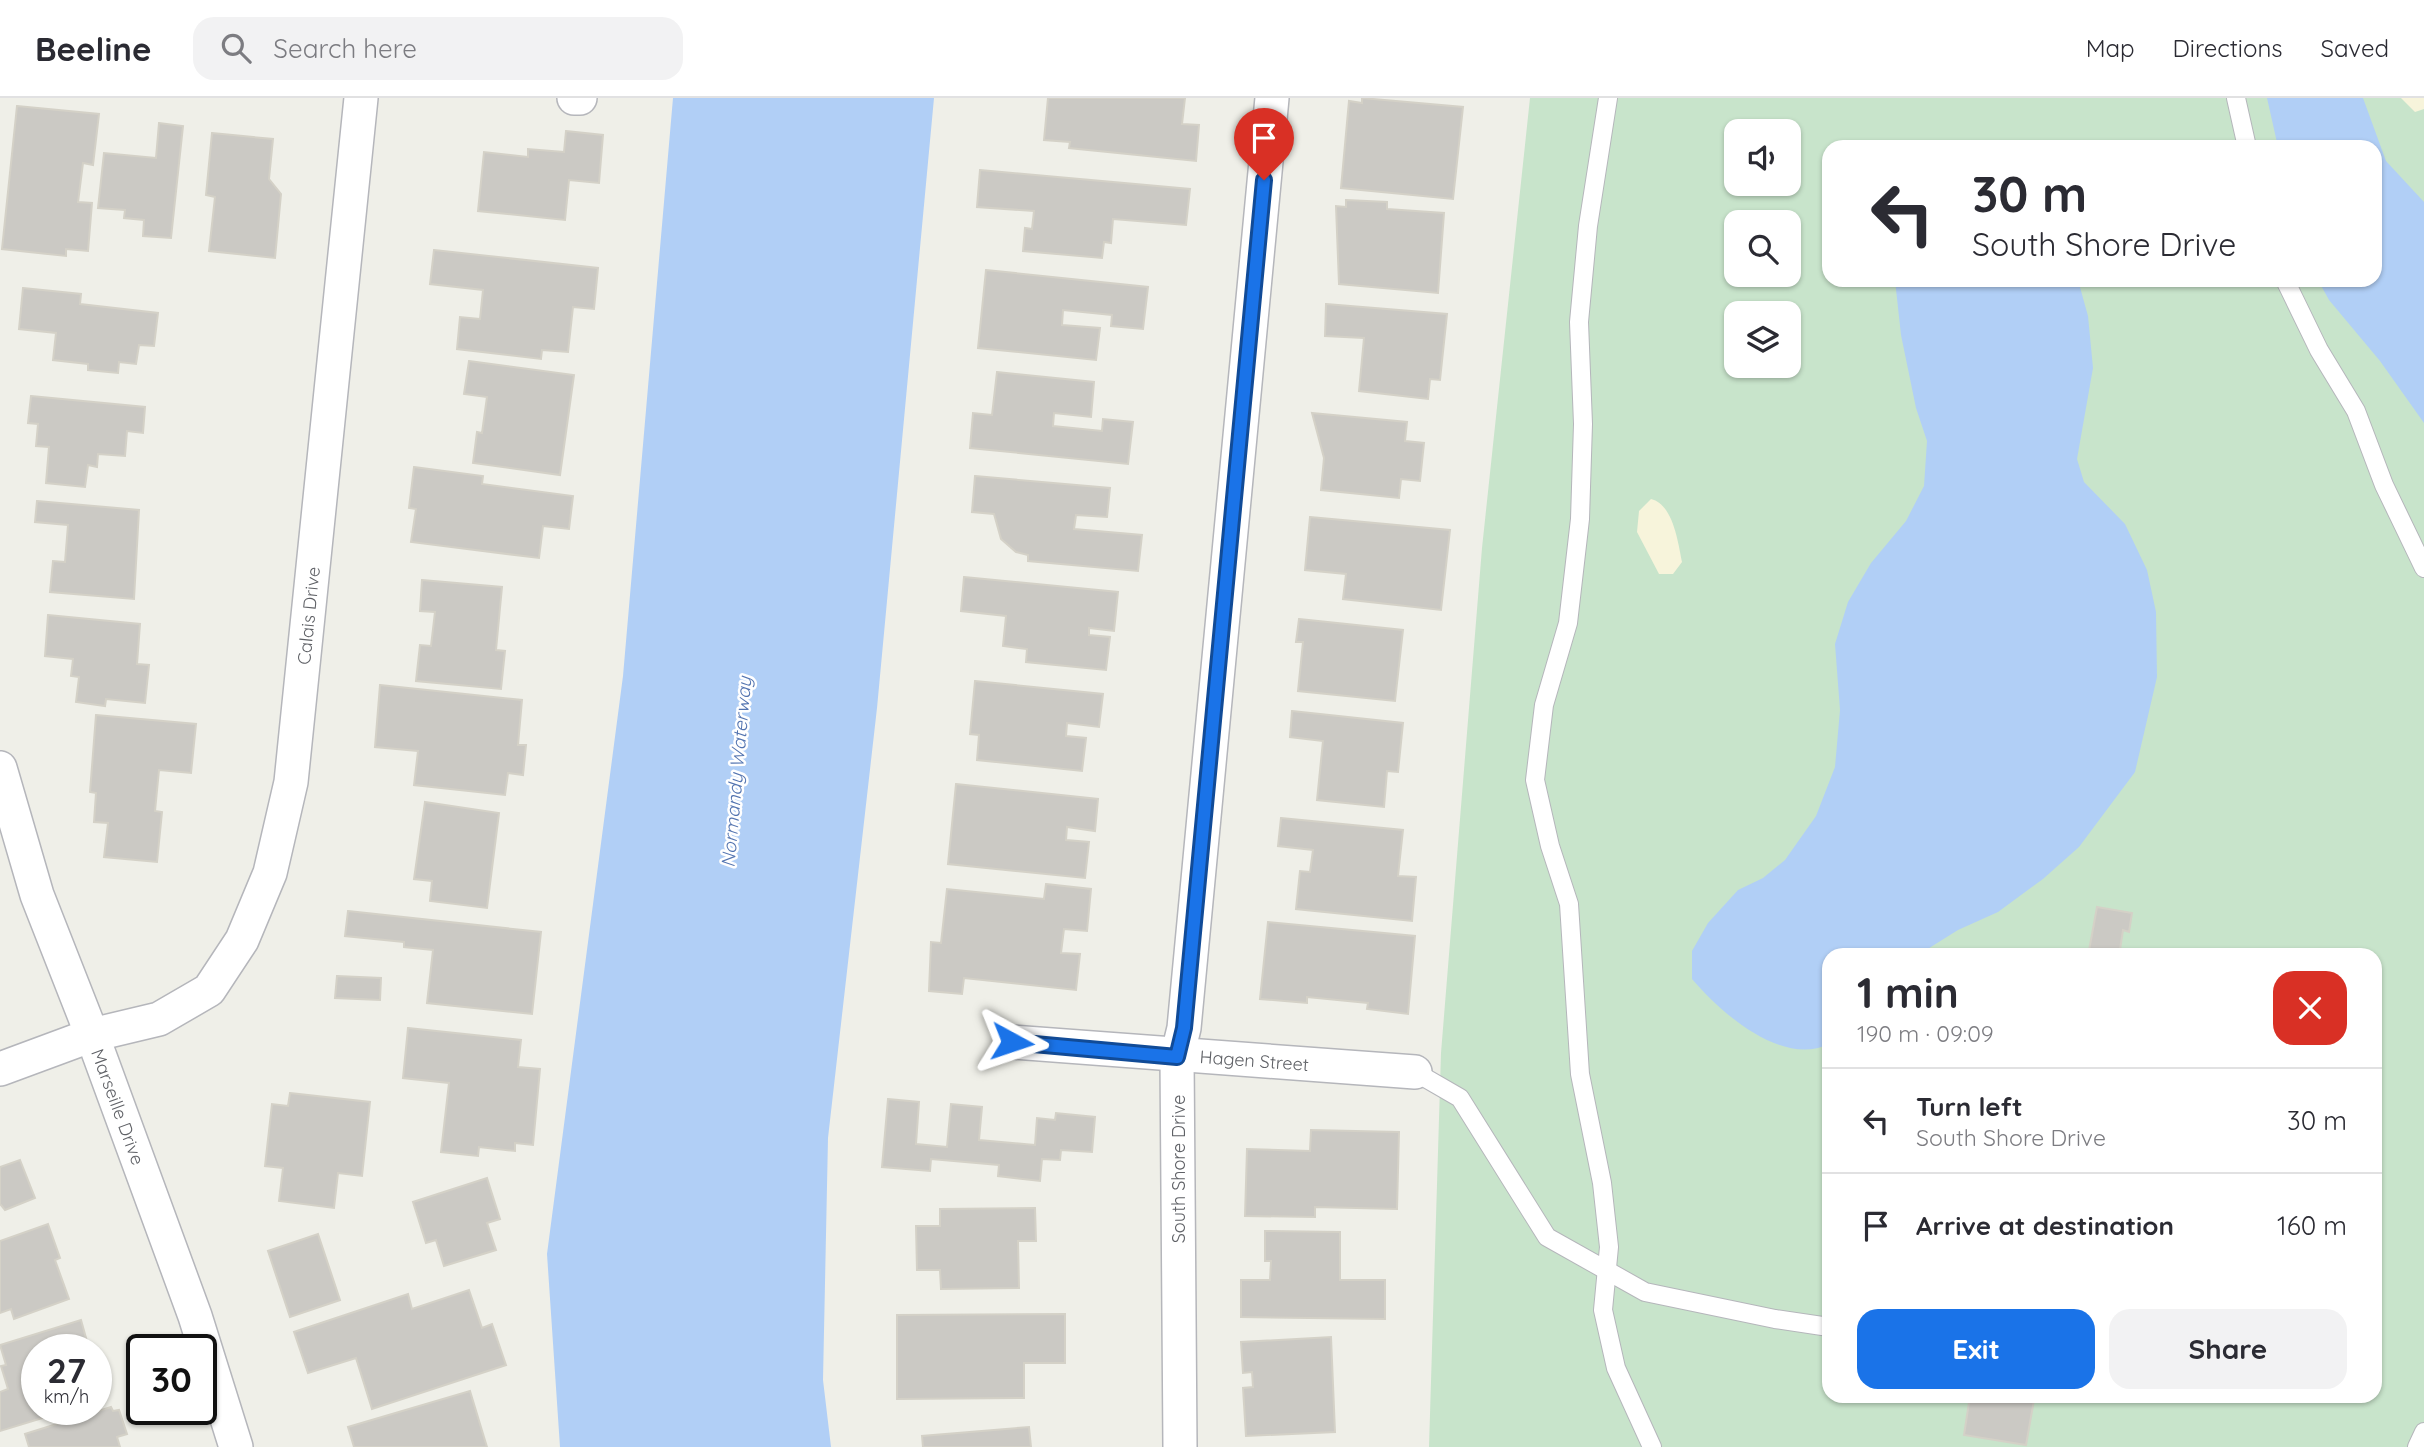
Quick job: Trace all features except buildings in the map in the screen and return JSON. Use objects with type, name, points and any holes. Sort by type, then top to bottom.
[{"type":"street","name":"Calais Drive","points":[[0,1069],[92,1035],[159,1019],[209,990],[242,940],[270,873],[291,782],[361,98]]},
{"type":"street","points":[[574,98],[580,98]]},
{"type":"street","name":"South Shore Drive","points":[[1180,1447],[1177,1057],[1185,1014],[1272,98]]},
{"type":"street","name":"Marseille Drive","points":[[0,768],[37,895],[92,1035],[195,1316],[236,1447]]},
{"type":"street","name":"Hagen Street","points":[[1012,1042],[1177,1057],[1415,1072]]},
{"type":"lane","points":[[1608,98],[1588,226],[1578,322],[1583,424],[1580,519],[1568,623],[1544,705],[1535,780],[1550,845],[1569,904],[1580,1074],[1602,1183],[1609,1247],[1603,1310],[1616,1368],[1652,1447]]},
{"type":"lane","points":[[2236,98],[2245,140]]},
{"type":"lane","points":[[2289,287],[2319,350],[2356,411],[2384,485],[2424,568]]},
{"type":"lane","points":[[1415,1072],[1460,1098],[1547,1237],[1605,1272],[1645,1292],[1822,1326]]},
{"type":"lane","points":[[2417,1447],[2424,1432]]},
{"type":"green space","points":[[1530,98],[2424,98],[2424,1447],[1429,1447],[1441,1053],[1482,548]]},
{"type":"sand","points":[[2401,98],[2424,98],[2424,109],[2415,112]]},
{"type":"sand","points":[[1651,499],[1665,508],[1676,535],[1682,562],[1673,574],[1659,574],[1637,532],[1639,511]]},
{"type":"water","name":"Normandy Waterway","points":[[673,98],[934,98],[877,708],[828,1138],[823,1380],[831,1447],[560,1447],[547,1254],[623,676]]},
{"type":"water","points":[[2267,98],[2363,98],[2378,140],[2276,140]]},
{"type":"water","points":[[2382,150],[2386,161],[2424,202],[2424,423],[2380,361],[2329,300],[2322,287],[2382,287]]},
{"type":"water","points":[[1896,287],[2080,287],[2088,316],[2093,368],[2077,459],[2084,482],[2125,524],[2147,570],[2156,612],[2157,677],[2135,772],[2079,847],[2043,879],[1998,912],[1958,930],[1929,948],[1822,948],[1822,1046],[1811,1049],[1792,1048],[1773,1043],[1754,1033],[1719,1007],[1692,979],[1692,951],[1708,923],[1738,890],[1763,878],[1785,860],[1816,816],[1835,767],[1840,710],[1835,644],[1848,602],[1871,563],[1906,521],[1924,486],[1927,441],[1916,408],[1901,335]]},
{"type":"route","points":[[1012,1042],[1177,1057],[1184,1028],[1264,180]]}]
